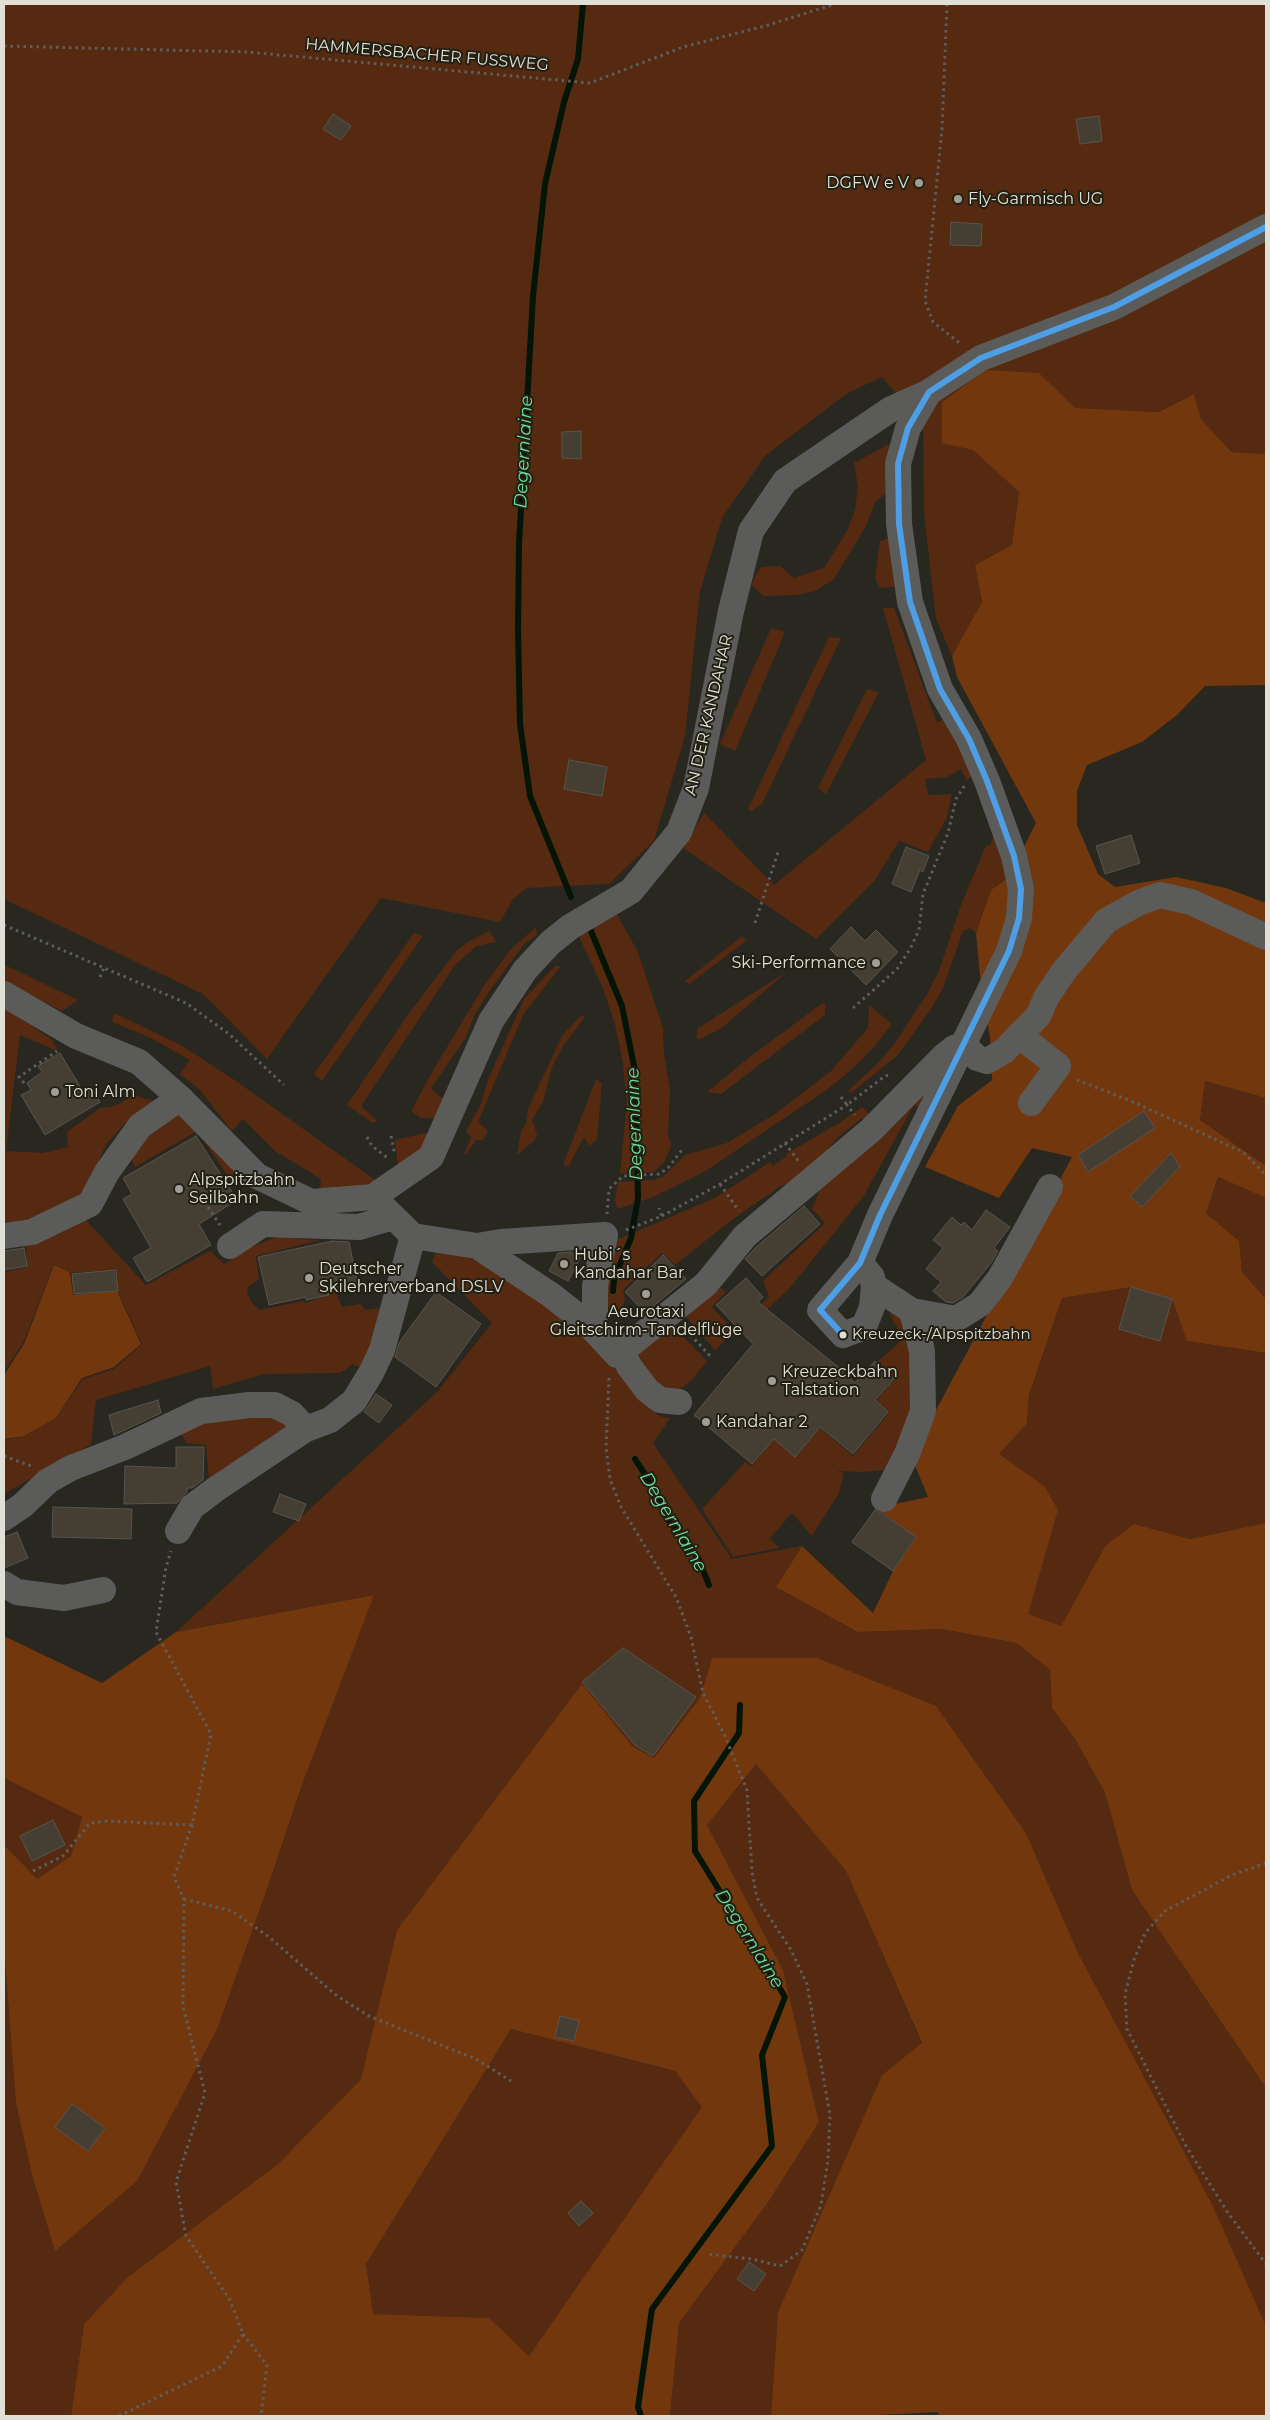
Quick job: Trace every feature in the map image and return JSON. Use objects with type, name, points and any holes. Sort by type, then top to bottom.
[{"type":"street","name":"AN DER KANDAHAR","points":[[373,1198],[430,1157],[491,1021],[525,970],[550,943],[570,927],[631,891],[679,832],[696,788],[731,611],[751,531],[785,481],[891,409],[929,392],[981,358],[1114,307],[1266,227]]},
{"type":"street","points":[[860,1263],[872,1277],[874,1286],[872,1307],[864,1327],[843,1335],[820,1310],[860,1263],[880,1215],[1009,952],[1019,918],[1021,889],[1014,856],[987,781],[969,739],[940,689],[910,602],[899,524],[898,464],[908,428],[929,392]]},
{"type":"street","points":[[964,1045],[977,1058],[987,1061],[1004,1051],[1038,1016],[1064,971],[1106,921],[1138,903],[1160,895],[1191,902],[1266,938]]},
{"type":"street","points":[[4,994],[78,1037],[138,1062],[180,1098],[257,1176],[312,1202],[373,1198],[413,1236],[477,1246],[502,1242],[605,1235],[595,1286],[595,1316],[589,1325]]},
{"type":"street","points":[[1019,1035],[1058,1066],[1031,1103]]},
{"type":"street","points":[[619,1353],[706,1284],[745,1236],[871,1130],[944,1056],[954,1048],[964,1045]]},
{"type":"street","points":[[4,1236],[32,1232],[90,1204],[107,1172],[140,1126],[180,1098]]},
{"type":"street","points":[[874,1286],[912,1311],[956,1319],[980,1304],[1000,1278],[1050,1187]]},
{"type":"street","points":[[230,1246],[263,1224],[358,1227],[393,1217]]},
{"type":"street","points":[[178,1531],[192,1507],[306,1429],[330,1420],[354,1401],[382,1350],[413,1236]]},
{"type":"street","points":[[477,1246],[551,1295],[589,1325],[619,1353],[647,1390],[660,1400],[678,1402]]},
{"type":"street","points":[[884,1499],[907,1454],[923,1411],[922,1351],[912,1311]]},
{"type":"street","points":[[4,1518],[23,1505],[48,1481],[71,1468],[124,1448],[201,1411],[249,1405],[275,1405],[292,1414],[306,1429]]},
{"type":"street","points":[[4,1584],[17,1592],[64,1598],[103,1590]]},
{"type":"path","name":"HAMMERSBACHER FUSSWEG","points":[[4,46],[247,52],[590,83],[683,47],[765,26],[835,4]]},
{"type":"path","points":[[947,4],[942,129],[925,301],[933,322],[981,358]]},
{"type":"path","points":[[853,1008],[897,969],[910,949],[919,930],[923,894],[948,833],[956,798],[963,786],[987,781]]},
{"type":"path","points":[[755,923],[779,849]]},
{"type":"path","points":[[4,925],[186,1003],[229,1034],[284,1085]]},
{"type":"path","points":[[100,977],[104,968]]},
{"type":"path","points":[[24,1083],[20,1077],[78,1037]]},
{"type":"path","points":[[1058,1066],[1075,1079],[1131,1101],[1242,1152],[1266,1175]]},
{"type":"path","points":[[622,1231],[662,1216],[720,1184],[847,1105],[885,1076],[893,1074],[920,1080]]},
{"type":"path","points":[[841,1096],[853,1113]]},
{"type":"path","points":[[367,1137],[372,1146],[393,1161]]},
{"type":"path","points":[[785,1143],[791,1151]]},
{"type":"path","points":[[609,1189],[623,1176],[659,1174],[668,1168],[682,1150]]},
{"type":"path","points":[[720,1184],[725,1191]]},
{"type":"path","points":[[659,1208],[662,1216]]},
{"type":"path","points":[[670,1313],[712,1358]]},
{"type":"path","points":[[619,1353],[609,1377],[606,1447],[610,1479],[621,1507],[676,1596],[691,1637],[704,1693],[725,1736],[747,1790],[752,1872],[757,1898],[791,1950],[807,1984],[830,2115],[828,2160],[821,2205],[802,2250],[780,2266],[752,2259],[708,2254]]},
{"type":"path","points":[[178,1531],[166,1567],[156,1632],[211,1734],[192,1824],[174,1877],[184,1899],[183,2006],[206,2093],[176,2182],[186,2236],[230,2300],[243,2334],[267,2365],[262,2416]]},
{"type":"path","points":[[33,1871],[63,1856],[90,1823],[106,1821],[192,1824]]},
{"type":"path","points":[[1266,1863],[1232,1874],[1165,1911],[1145,1933],[1134,1960],[1125,1994],[1127,2029],[1186,2146],[1228,2213],[1266,2264]]},
{"type":"path","points":[[184,1899],[232,1911],[269,1937],[337,1996],[368,2016],[476,2059],[511,2081]]},
{"type":"path","points":[[119,2416],[222,2366],[243,2334]]},
{"type":"shaded area","points":[[4,4],[1266,4],[1266,454],[1233,452],[1201,419],[1194,394],[1159,412],[1074,408],[1039,373],[973,450],[1019,492],[1012,545],[975,565],[982,602],[952,656],[936,619],[924,514],[923,425],[882,377],[846,394],[765,456],[722,518],[700,592],[685,736],[654,841],[609,884],[527,888],[513,899],[500,922],[381,898],[267,1059],[203,994],[4,899]]},
{"type":"shaded area","points":[[984,370],[1039,373],[1075,408],[1159,412],[1194,394],[1201,419],[1232,452],[1266,454],[1266,685],[1205,686],[1177,715],[1142,742],[1087,765],[1077,791],[1077,825],[1098,874],[1115,887],[1176,877],[1226,888],[1266,903],[1266,1098],[1205,1081],[1200,1120],[1266,1166],[1266,1198],[1218,1177],[1206,1213],[1239,1241],[1242,1272],[1266,1299],[1266,1353],[1187,1341],[1172,1299],[1131,1287],[1062,1298],[1029,1395],[1027,1423],[999,1454],[1045,1487],[1058,1510],[1028,1614],[1061,1626],[1105,1546],[1134,1524],[1190,1539],[1266,1523],[1266,2088],[1132,1890],[1105,1793],[1075,1739],[1052,1708],[1050,1670],[1017,1643],[941,1629],[858,1632],[776,1587],[802,1546],[873,1613],[893,1571],[916,1538],[876,1508],[928,1497],[914,1463],[930,1421],[1072,1157],[1032,1148],[999,1198],[925,1167],[958,1106],[992,1080],[990,1038],[980,976],[976,933],[991,890],[1008,878],[1036,823],[957,677],[952,656],[982,602],[975,565],[1012,545],[1019,492],[973,450],[942,443],[942,403]]},
{"type":"shaded area","points":[[889,444],[889,491],[875,502],[866,526],[834,579],[815,591],[797,595],[763,596],[752,585],[756,573],[762,567],[780,566],[794,578],[824,568],[847,531],[855,510],[858,487],[854,463]]},
{"type":"shaded area","points":[[890,538],[897,584],[893,587],[880,588],[875,578],[880,541]]},
{"type":"shaded area","points":[[883,608],[894,608],[937,723],[947,716],[977,774],[967,780],[961,769],[947,777],[925,779],[928,795],[952,794],[947,817],[928,852],[899,841],[875,880],[816,939],[683,848],[704,813],[774,885],[926,760]]},
{"type":"shaded area","points":[[771,628],[785,632],[735,751],[720,744]]},
{"type":"shaded area","points":[[829,637],[841,638],[762,804],[751,811],[748,809]]},
{"type":"shaded area","points":[[867,689],[879,692],[826,794],[818,788]]},
{"type":"shaded area","points":[[996,830],[1008,878],[991,890],[976,933],[970,928],[963,931],[943,988],[931,1009],[898,1055],[851,1093],[849,1090],[879,1062],[897,1040],[927,994],[939,971],[961,905],[986,845],[990,846]]},
{"type":"shaded area","points":[[614,909],[638,952],[663,1028],[664,1054],[670,1089],[668,1135],[671,1146],[665,1161],[654,1172],[620,1173],[627,1103],[623,1063],[615,1024],[602,986],[580,939],[582,930]]},
{"type":"shaded area","points":[[536,927],[537,935],[525,943],[490,990],[475,1014],[465,1039],[431,1088],[447,1103],[447,1107],[434,1118],[421,1118],[411,1111],[435,1067],[485,984],[510,950]]},
{"type":"shaded area","points":[[490,931],[496,942],[477,946],[455,965],[361,1106],[377,1121],[373,1123],[347,1105],[407,1016],[457,950],[469,941]]},
{"type":"shaded area","points":[[414,933],[423,936],[322,1081],[314,1074]]},
{"type":"shaded area","points":[[742,936],[746,941],[689,984],[685,981]]},
{"type":"shaded area","points":[[4,965],[78,1000],[62,1011],[7,983],[4,987]]},
{"type":"shaded area","points":[[555,966],[561,966],[523,1015],[478,1122],[488,1131],[483,1140],[476,1140],[467,1153],[464,1154],[471,1138],[466,1131],[480,1106],[488,1080],[524,999]]},
{"type":"shaded area","points":[[788,971],[723,1027],[700,1039],[696,1038],[698,1028]]},
{"type":"shaded area","points":[[825,1003],[825,1015],[721,1094],[707,1092],[751,1056]]},
{"type":"shaded area","points":[[869,1005],[892,1024],[875,1046],[828,1089],[704,1172],[651,1198],[617,1209],[615,1199],[618,1182],[654,1180],[664,1176],[685,1155],[727,1143],[775,1114],[831,1071],[868,1028]]},
{"type":"shaded area","points":[[4,1007],[51,1039],[57,1049],[55,1050],[20,1035],[6,1151],[43,1153],[68,1147],[67,1132],[100,1108],[115,1106],[134,1095],[154,1101],[125,1123],[105,1146],[85,1197],[29,1223],[4,1222]]},
{"type":"shaded area","points":[[114,1013],[181,1045],[236,1081],[375,1180],[361,1188],[320,1192],[321,1179],[275,1151],[243,1119],[232,1131],[200,1090],[180,1074],[190,1060],[151,1038],[112,1022]]},
{"type":"shaded area","points":[[581,1015],[585,1017],[563,1046],[552,1067],[543,1102],[532,1120],[537,1134],[535,1140],[517,1155],[521,1131],[526,1124],[528,1109],[562,1036]]},
{"type":"shaded area","points":[[596,1079],[602,1083],[597,1140],[589,1146],[584,1137],[568,1167],[563,1165]]},
{"type":"shaded area","points":[[1205,1081],[1266,1098],[1266,1166],[1200,1120]]},
{"type":"shaded area","points":[[922,1090],[928,1095],[919,1108],[914,1105],[863,1197],[789,1289],[739,1335],[734,1331],[769,1297],[763,1281],[825,1223],[812,1209],[824,1179]]},
{"type":"shaded area","points":[[862,1107],[875,1119],[870,1124],[862,1118],[838,1137],[825,1153],[793,1181],[778,1188],[733,1219],[675,1265],[662,1253],[623,1290],[625,1300],[617,1312],[606,1306],[607,1244],[715,1198],[770,1162],[773,1166],[787,1156],[786,1154],[839,1123]]},
{"type":"shaded area","points":[[181,1111],[240,1171],[229,1177],[197,1131],[135,1167],[129,1152],[133,1144]]},
{"type":"shaded area","points":[[426,1133],[431,1137],[430,1140],[411,1158],[398,1166],[395,1140]]},
{"type":"shaded area","points":[[1218,1177],[1266,1198],[1266,1299],[1242,1272],[1239,1241],[1206,1213]]},
{"type":"shaded area","points":[[85,1219],[146,1285],[210,1251],[224,1264],[249,1248],[286,1233],[298,1239],[320,1240],[256,1256],[259,1279],[248,1287],[247,1291],[251,1302],[259,1310],[303,1301],[306,1303],[336,1292],[342,1307],[360,1304],[366,1310],[390,1306],[364,1370],[353,1364],[340,1373],[264,1374],[213,1389],[210,1366],[96,1400],[91,1444],[4,1494],[4,1440],[24,1436],[56,1418],[83,1379],[114,1369],[142,1344],[118,1292],[117,1270],[69,1273],[54,1264],[23,1343],[4,1372],[4,1272],[27,1267],[26,1242]]},
{"type":"shaded area","points":[[449,1249],[460,1252],[555,1306],[602,1357],[621,1374],[652,1410],[659,1416],[670,1418],[653,1443],[732,1559],[802,1546],[776,1587],[858,1632],[941,1629],[1017,1643],[1050,1670],[1052,1708],[1075,1739],[1105,1793],[1132,1890],[1266,2088],[1266,2326],[1213,2206],[1078,1953],[1026,1833],[936,1706],[712,1658],[700,1698],[654,1758],[632,1746],[582,1685],[397,1930],[361,2079],[278,2164],[128,2277],[84,2324],[71,2416],[4,2416],[4,1948],[16,2104],[32,2175],[55,2251],[179,2098],[218,2027],[303,1782],[373,1595],[176,1632],[437,1392],[492,1323],[432,1262],[435,1254]]},
{"type":"shaded area","points":[[54,1265],[70,1273],[73,1295],[117,1291],[141,1344],[114,1367],[82,1378],[56,1418],[24,1436],[4,1439],[4,1375],[24,1344]]},
{"type":"shaded area","points":[[1131,1287],[1172,1299],[1187,1341],[1266,1353],[1266,1523],[1190,1539],[1134,1524],[1105,1546],[1061,1626],[1027,1614],[1058,1510],[998,1454],[1027,1423],[1029,1395],[1062,1298]]},
{"type":"shaded area","points":[[721,1288],[726,1292],[712,1307],[734,1331],[715,1350],[683,1313]]},
{"type":"shaded area","points":[[889,1313],[896,1314],[904,1321],[919,1382],[897,1459],[883,1470],[862,1472],[836,1471],[844,1473],[839,1493],[812,1536],[792,1513],[770,1538],[779,1548],[733,1557],[702,1509],[745,1462],[752,1466],[774,1439],[796,1456],[820,1428],[853,1456],[889,1413],[876,1401],[895,1379],[878,1361],[897,1345],[902,1336]]},
{"type":"shaded area","points":[[670,1323],[707,1361],[692,1380],[676,1392],[662,1393],[634,1357]]},
{"type":"shaded area","points":[[247,1407],[296,1428],[209,1480],[206,1445],[186,1443],[181,1432]]},
{"type":"shaded area","points":[[374,1595],[303,1782],[218,2027],[137,2181],[55,2251],[32,2175],[16,2104],[4,1948],[4,1845],[37,1879],[71,1856],[82,1817],[4,1778],[4,1636],[102,1683],[176,1632]]},
{"type":"shaded area","points":[[712,1658],[817,1658],[936,1706],[1026,1833],[1078,1953],[1213,2206],[1266,2326],[1266,2416],[940,2416],[937,2412],[860,2416],[771,2416],[778,2312],[882,2075],[922,2043],[846,1871],[756,1764],[707,1825],[783,1970],[819,2122],[769,2201],[679,2323],[670,2416],[71,2416],[84,2324],[128,2277],[278,2164],[361,2079],[397,1930],[582,1684],[632,1746],[654,1758],[700,1698]],"holes":[[[511,2029],[675,2071],[702,2107],[529,2356],[489,2318],[373,2314],[366,2264]]]},
{"type":"shaded area","points":[[756,1764],[846,1871],[922,2044],[882,2075],[778,2312],[771,2416],[670,2416],[679,2323],[769,2201],[819,2122],[783,1970],[707,1825]]},
{"type":"shaded area","points":[[4,1778],[82,1817],[71,1856],[37,1879],[4,1845]]},
{"type":"shaded area","points":[[511,2029],[675,2071],[703,2107],[529,2356],[488,2318],[372,2314],[366,2264]]},
{"type":"building","points":[[333,114],[351,126],[341,140],[323,129]]},
{"type":"building","points":[[1099,116],[1102,141],[1080,144],[1076,119]]},
{"type":"building","points":[[951,222],[982,224],[981,246],[950,245]]},
{"type":"building","points":[[581,431],[581,459],[562,458],[562,432]]},
{"type":"building","points":[[569,760],[607,767],[602,796],[564,789]]},
{"type":"building","points":[[1131,835],[1140,863],[1105,874],[1096,846]]},
{"type":"building","points":[[906,847],[929,856],[923,872],[920,870],[911,892],[892,884]]},
{"type":"building","points":[[851,927],[865,941],[876,930],[898,952],[866,985],[830,949]]},
{"type":"building","name":"Toni Alm","points":[[60,1053],[84,1093],[91,1089],[100,1102],[45,1135],[21,1095],[31,1090],[27,1083],[42,1072],[38,1066]]},
{"type":"building","points":[[1144,1111],[1155,1128],[1088,1172],[1078,1155]]},
{"type":"building","name":"Alpspitzbahn Seilbahn","points":[[196,1136],[237,1200],[199,1224],[211,1245],[147,1282],[133,1258],[151,1248],[123,1199],[132,1194],[123,1178]]},
{"type":"building","points":[[1171,1153],[1180,1167],[1142,1207],[1130,1196]]},
{"type":"building","points":[[804,1206],[820,1224],[762,1276],[745,1259],[756,1247]]},
{"type":"building","points":[[986,1210],[1010,1227],[994,1248],[998,1251],[991,1263],[963,1297],[953,1303],[946,1302],[933,1291],[941,1282],[926,1269],[943,1248],[933,1240],[952,1217],[961,1225],[964,1222],[972,1230]]},
{"type":"building","name":"Deutscher Skilehrerverband DSLV","points":[[332,1241],[349,1242],[358,1285],[328,1292],[329,1295],[306,1300],[306,1297],[269,1305],[258,1257]]},
{"type":"building","points":[[24,1248],[27,1266],[4,1270],[4,1251]]},
{"type":"building","name":"Hubi´s Kandahar Bar","points":[[571,1252],[580,1258],[568,1281],[549,1271],[558,1253]]},
{"type":"building","points":[[663,1255],[686,1279],[645,1313],[625,1292]]},
{"type":"building","points":[[116,1270],[118,1291],[74,1294],[72,1274]]},
{"type":"building","points":[[746,1278],[763,1297],[758,1302],[837,1366],[855,1383],[875,1361],[894,1379],[875,1400],[888,1412],[853,1454],[820,1427],[795,1457],[774,1439],[752,1464],[694,1415],[753,1344],[716,1305]]},
{"type":"building","points":[[1131,1287],[1172,1299],[1160,1341],[1119,1329]]},
{"type":"building","points":[[436,1292],[481,1324],[436,1387],[395,1357],[399,1343]]},
{"type":"building","points":[[376,1394],[392,1405],[379,1423],[364,1412]]},
{"type":"building","points":[[158,1400],[161,1413],[114,1435],[109,1415]]},
{"type":"building","points":[[176,1447],[204,1447],[203,1480],[192,1488],[187,1488],[187,1492],[177,1503],[124,1504],[125,1466],[176,1468]]},
{"type":"building","points":[[280,1494],[306,1504],[299,1521],[273,1512]]},
{"type":"building","points":[[53,1507],[132,1509],[131,1539],[52,1537]]},
{"type":"building","points":[[875,1510],[916,1537],[893,1571],[852,1542]]},
{"type":"building","points":[[17,1532],[28,1558],[4,1568],[4,1537]]},
{"type":"building","points":[[623,1648],[696,1697],[653,1756],[635,1745],[582,1682]]},
{"type":"building","points":[[53,1820],[65,1845],[32,1861],[20,1836]]},
{"type":"building","points":[[560,2016],[579,2021],[574,2041],[555,2037]]},
{"type":"building","points":[[72,2104],[105,2128],[88,2151],[55,2127]]},
{"type":"building","points":[[581,2201],[593,2213],[579,2226],[568,2213]]},
{"type":"building","points":[[749,2262],[766,2274],[754,2291],[737,2279]]},
{"type":"waterway","name":"Degernlaine","points":[[571,897],[530,796],[520,724],[519,544],[533,296],[545,184],[564,102],[578,59],[583,4]]},
{"type":"waterway","name":"Degernlaine","points":[[591,931],[622,1006],[635,1071],[638,1198],[631,1238],[614,1279],[613,1291]]},
{"type":"waterway","name":"Degernlaine","points":[[635,1459],[648,1479],[669,1521],[698,1558],[709,1585]]},
{"type":"waterway","name":"Degernlaine","points":[[641,2416],[638,2407],[652,2309],[772,2146],[762,2055],[785,1997],[695,1851],[694,1801],[739,1733],[740,1705]]},
{"type":"transit line","points":[[843,1335],[820,1310],[860,1263],[880,1215],[1009,951],[1019,918],[1021,889],[1014,856],[987,781],[969,739],[940,689],[910,602],[899,524],[898,464],[908,428],[929,392],[981,358],[1114,307],[1266,227]]},
{"type":"place","name":"DGFW e V","points":[[919,183]]},
{"type":"place","name":"Fly-Garmisch UG","points":[[958,199]]},
{"type":"place","name":"Ski-Performance","points":[[876,963]]},
{"type":"place","name":"Toni Alm","points":[[55,1092]]},
{"type":"place","name":"Alpspitzbahn Seilbahn","points":[[179,1189]]},
{"type":"place","name":"Hubi´s Kandahar Bar","points":[[564,1264]]},
{"type":"place","name":"Deutscher Skilehrerverband DSLV","points":[[309,1278]]},
{"type":"place","name":"Aeurotaxi Gleitschirm-Tandelflüge","points":[[646,1294]]},
{"type":"place","name":"Kreuzeck-/Alpspitzbahn","points":[[843,1335]]},
{"type":"place","name":"Kreuzeckbahn Talstation","points":[[772,1381]]},
{"type":"place","name":"Kandahar 2","points":[[706,1422]]}]
